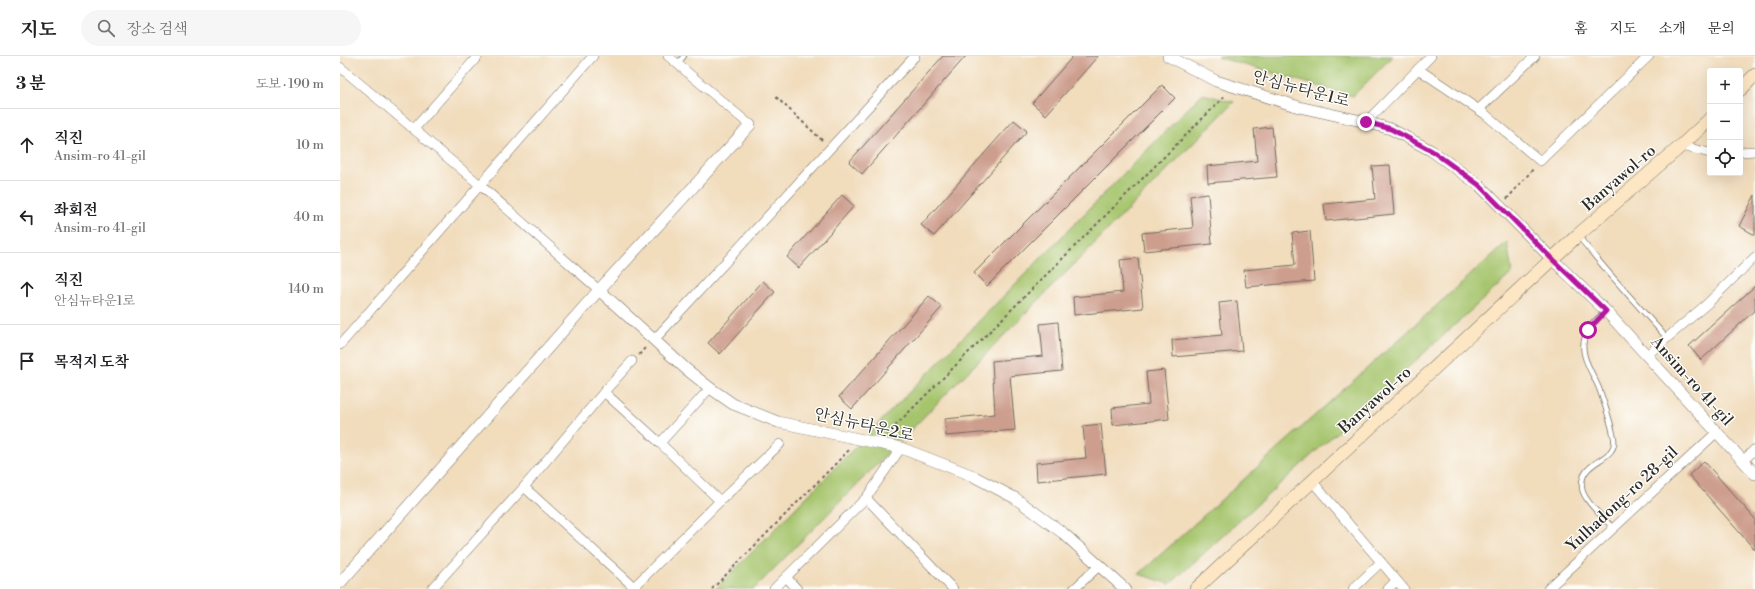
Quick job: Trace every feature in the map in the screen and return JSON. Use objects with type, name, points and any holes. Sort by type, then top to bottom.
[{"type":"main road","points":[[1743,87],[1755,75]]},
{"type":"main road","name":"Banyawol-ro","points":[[1196,589],[1578,236],[1682,146],[1707,122]]},
{"type":"street","points":[[414,129],[478,56]]},
{"type":"street","points":[[340,345],[593,56]]},
{"type":"street","points":[[340,582],[599,290],[750,125],[668,56]]},
{"type":"street","points":[[654,340],[915,56]]},
{"type":"street","name":"안심뉴타운1로","points":[[1168,56],[1216,81],[1298,108],[1366,122],[1391,129],[1432,151],[1479,185],[1553,260]]},
{"type":"street","points":[[1366,122],[1432,56]]},
{"type":"street","points":[[1479,110],[1535,56]]},
{"type":"street","points":[[1418,69],[1479,110],[1540,161],[1649,56]]},
{"type":"street","points":[[340,67],[480,185],[599,290]]},
{"type":"street","name":"Banyawol-ro","points":[[1682,146],[1707,152]]},
{"type":"street","points":[[1743,152],[1755,151]]},
{"type":"street","points":[[1647,356],[1708,303],[1755,257]]},
{"type":"street","name":"Ansim-ro 41-gil","points":[[1553,260],[1606,311],[1755,474]]},
{"type":"street","name":"안심뉴타운2로","points":[[599,290],[686,369],[733,404],[778,422],[901,448],[971,475],[1015,498],[1063,532],[1125,589]]},
{"type":"street","points":[[432,589],[524,487],[632,361]]},
{"type":"street","points":[[660,443],[710,388]]},
{"type":"street","points":[[604,392],[720,501]]},
{"type":"street","name":"Yulhadong-ro 28-gil","points":[[1548,589],[1717,432]]},
{"type":"street","points":[[524,487],[633,588],[720,501],[780,444]]},
{"type":"street","points":[[774,589],[866,498],[901,448]]},
{"type":"street","points":[[1743,461],[1755,449]]},
{"type":"street","points":[[1312,481],[1404,589]]},
{"type":"street","points":[[866,498],[953,589]]},
{"type":"street","points":[[1352,589],[1381,562]]},
{"type":"street","points":[[1074,589],[1100,565]]},
{"type":"street","points":[[786,577],[797,589]]},
{"type":"street","points":[[1388,589],[1396,581]]},
{"type":"lane","points":[[677,64],[684,56]]},
{"type":"lane","points":[[1578,236],[1617,284],[1634,300],[1667,338]]},
{"type":"lane","points":[[1606,311],[1588,330],[1583,343],[1583,350],[1600,391],[1614,439],[1614,448],[1607,455],[1587,469],[1583,474],[1582,488],[1589,502],[1613,528]]},
{"type":"path","points":[[887,434],[1234,87]]},
{"type":"path","points":[[776,97],[830,148]]},
{"type":"path","points":[[1501,207],[1540,161]]},
{"type":"path","points":[[632,361],[654,340]]},
{"type":"path","points":[[712,589],[850,449],[856,450]]},
{"type":"green space","points":[[1393,56],[1353,96],[1217,57]]},
{"type":"green space","points":[[1202,94],[1234,102],[754,589],[716,589]]},
{"type":"green space","points":[[1507,242],[1512,273],[1170,584],[1139,574]]},
{"type":"building","points":[[943,56],[966,56],[862,174],[849,162]]},
{"type":"building","points":[[1073,56],[1098,56],[1046,115],[1032,103]]},
{"type":"building","points":[[1162,85],[1175,98],[987,286],[974,273]]},
{"type":"building","points":[[1014,120],[1027,131],[934,236],[921,225]]},
{"type":"building","points":[[1272,127],[1277,177],[1208,183],[1207,166],[1257,161],[1254,129]]},
{"type":"building","points":[[1390,165],[1394,214],[1326,221],[1324,204],[1375,199],[1372,166]]},
{"type":"building","points":[[1208,194],[1212,244],[1144,251],[1142,233],[1193,228],[1190,196]]},
{"type":"building","points":[[842,195],[854,206],[799,268],[787,257]]},
{"type":"building","points":[[1755,195],[1755,235],[1739,226]]},
{"type":"building","points":[[1310,231],[1314,281],[1246,287],[1244,270],[1295,265],[1292,233]]},
{"type":"building","points":[[1138,258],[1143,308],[1074,315],[1073,297],[1123,292],[1120,260]]},
{"type":"building","points":[[763,281],[775,292],[720,354],[708,343]]},
{"type":"building","points":[[1755,286],[1755,310],[1701,360],[1689,346]]},
{"type":"building","points":[[929,296],[942,307],[852,409],[839,397]]},
{"type":"building","points":[[1237,301],[1242,351],[1173,357],[1172,340],[1222,335],[1219,303]]},
{"type":"building","points":[[1058,322],[1062,371],[1010,376],[1015,430],[946,436],[945,419],[995,414],[992,361],[1043,356],[1040,324]]},
{"type":"building","points":[[1164,370],[1169,419],[1113,425],[1112,408],[1149,404],[1146,372]]},
{"type":"building","points":[[1101,424],[1106,474],[1037,481],[1036,463],[1086,458],[1083,426]]},
{"type":"building","points":[[1704,461],[1755,519],[1755,550],[1689,475]]},
{"type":"route","points":[[1366,122],[1391,129],[1432,151],[1479,185],[1606,311],[1592,324],[1588,330]]}]
